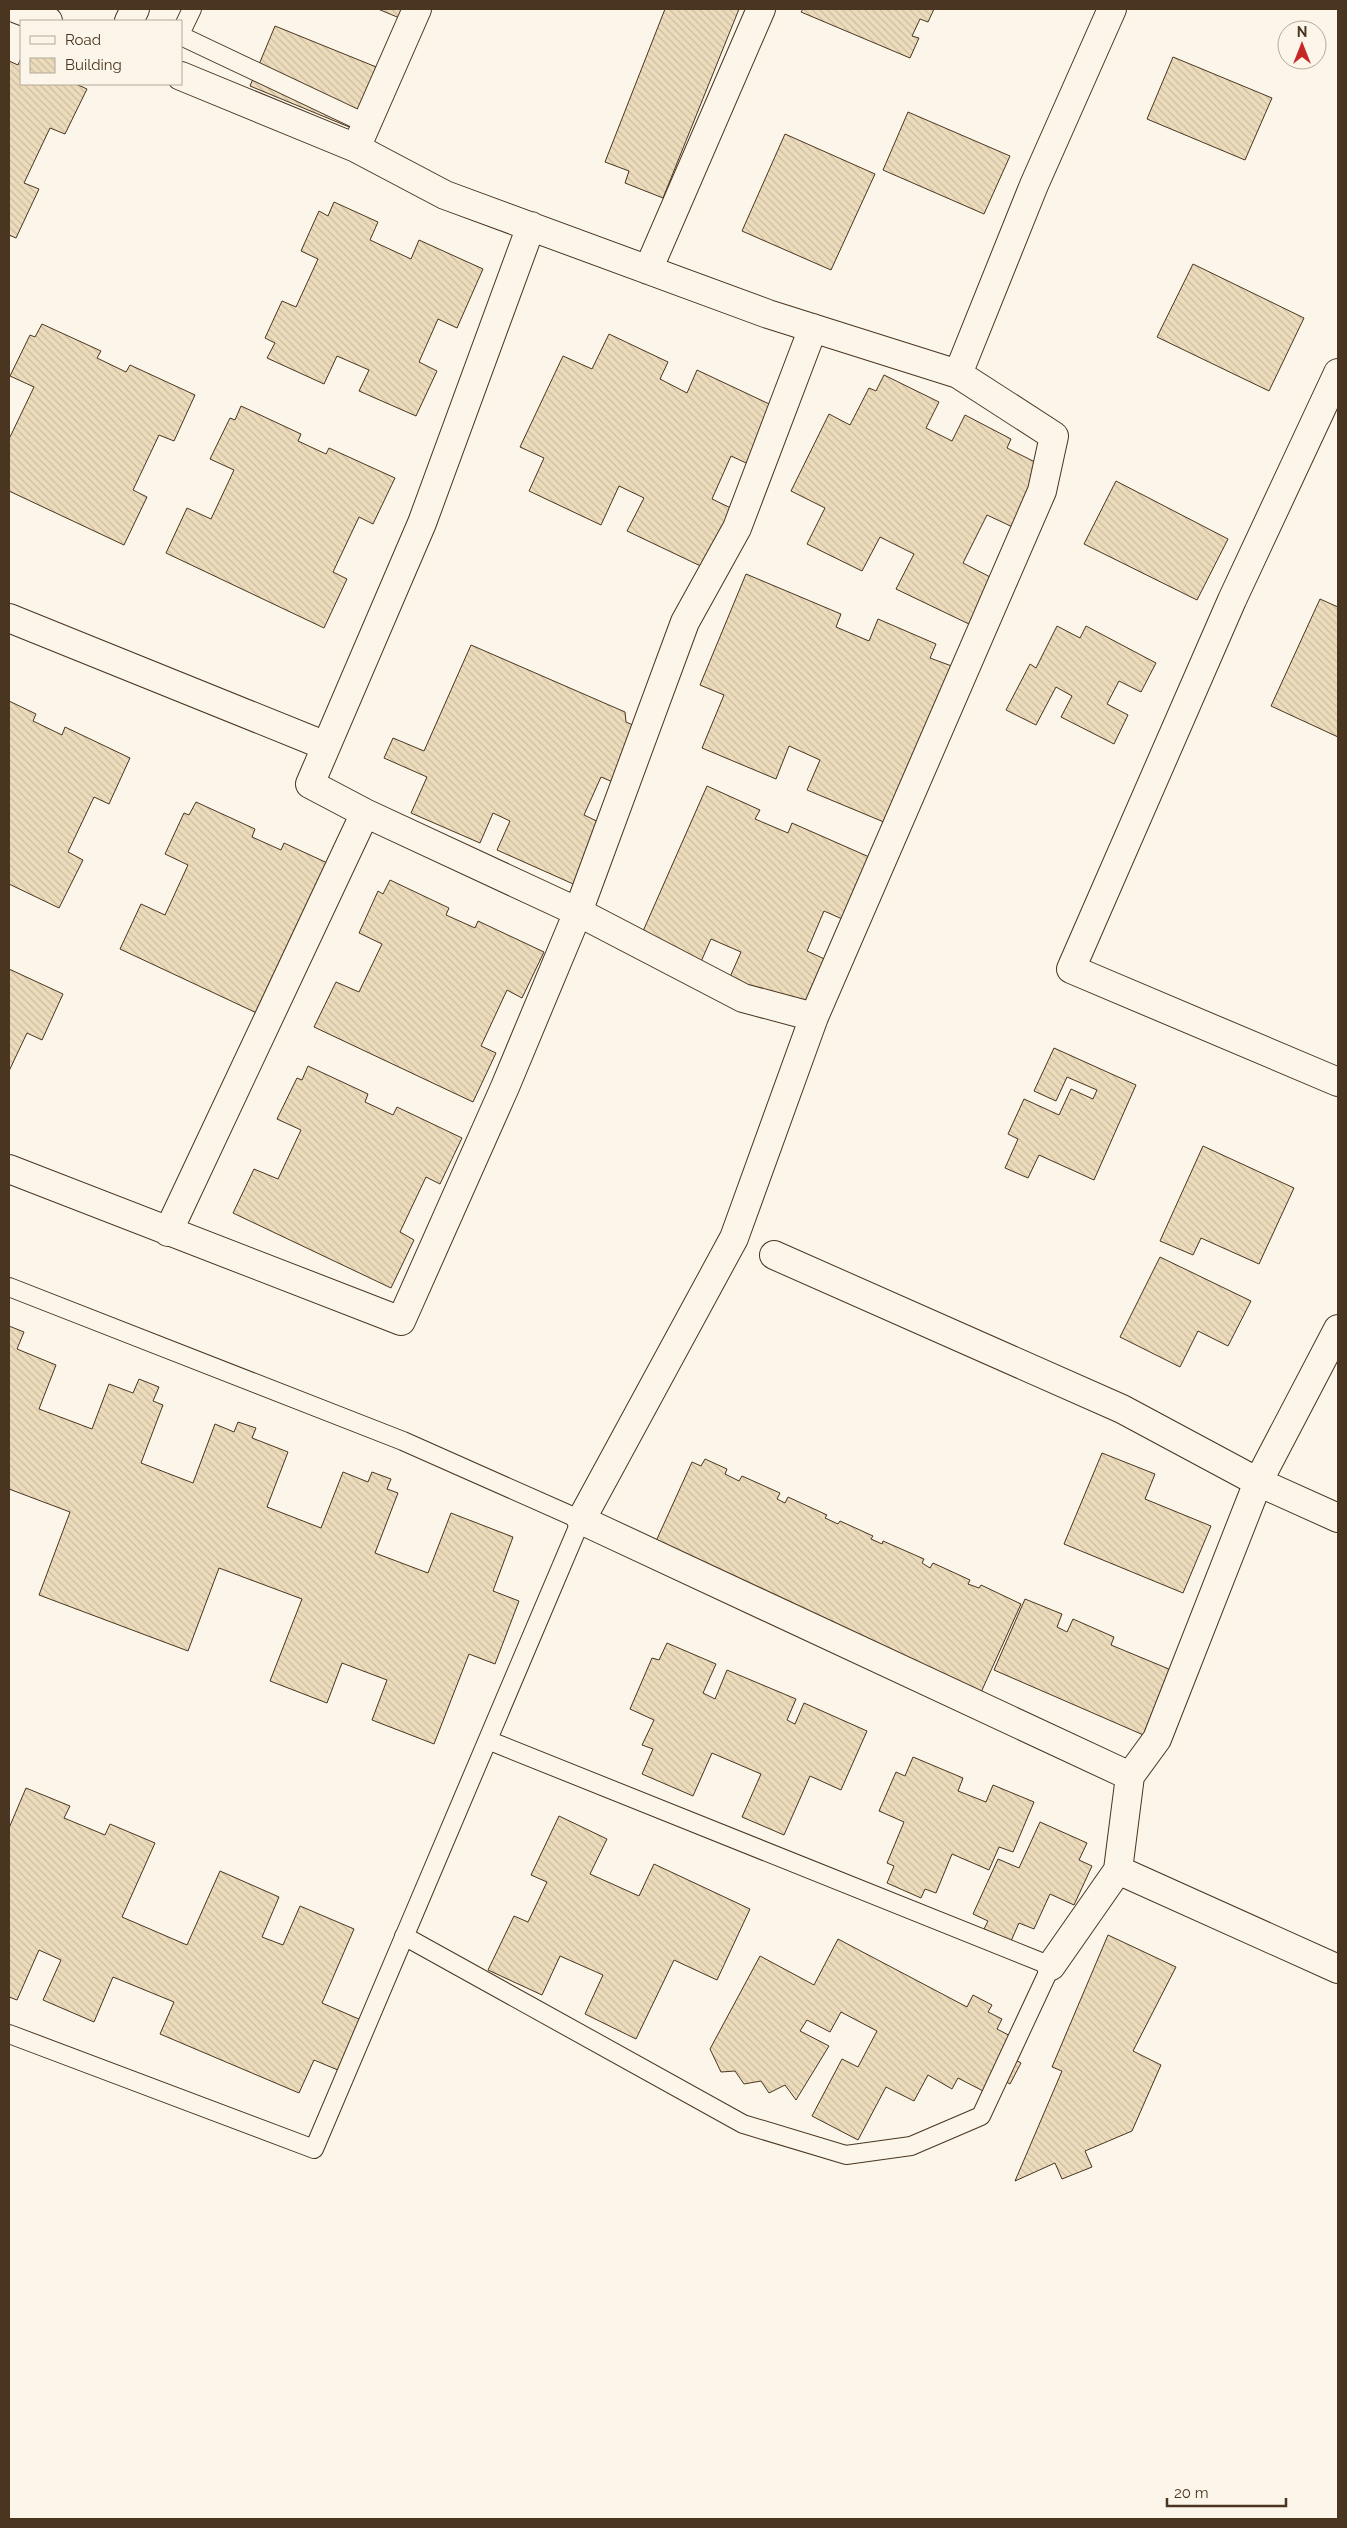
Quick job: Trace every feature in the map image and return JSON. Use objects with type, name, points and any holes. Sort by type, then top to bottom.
[{"type":"street","points":[[17,9],[45,20]]},
{"type":"street","points":[[362,136],[417,9]]},
{"type":"street","points":[[648,270],[761,9]]},
{"type":"street","points":[[958,374],[1034,185],[1112,9]]},
{"type":"street","points":[[182,76],[362,136],[445,195],[648,270],[813,328],[958,374],[1054,436],[1042,491],[814,1017],[734,1238],[581,1520],[1130,1776]]},
{"type":"street","points":[[531,226],[422,524],[310,784],[365,814],[578,912],[743,998],[814,1017]]},
{"type":"street","points":[[9,1169],[400,1321],[508,1078],[578,912],[685,622],[737,528],[813,328]]},
{"type":"street","points":[[1338,373],[1232,600],[1072,969],[1338,1082]]},
{"type":"street","points":[[9,618],[326,746]]},
{"type":"street","points":[[168,1232],[365,814]]},
{"type":"street","points":[[774,1255],[1122,1409],[1258,1482],[1338,1518]]},
{"type":"street","points":[[1051,1966],[1118,1870],[1130,1776],[1157,1739],[1258,1482],[1338,1329]]},
{"type":"street","points":[[1118,1870],[1338,1968]]},
{"type":"lane","points":[[182,32],[192,9]]},
{"type":"lane","points":[[182,35],[362,136]]},
{"type":"lane","points":[[9,1286],[403,1442],[581,1520],[490,1741],[404,1936],[314,2149],[9,2034]]},
{"type":"lane","points":[[404,1936],[743,2124],[846,2155],[911,2146],[980,2116],[1051,1966],[490,1741]]},
{"type":"building","points":[[378,9],[415,9],[409,22]]},
{"type":"building","points":[[665,9],[739,9],[663,198],[625,183],[629,171],[605,162]]},
{"type":"building","points":[[803,9],[934,9],[928,22],[920,19],[912,36],[919,38],[910,58],[801,12]]},
{"type":"building","points":[[275,26],[396,75],[371,136],[250,86]]},
{"type":"building","points":[[1173,57],[1272,98],[1245,160],[1147,119]]},
{"type":"building","points":[[20,60],[20,85],[78,85],[87,89],[65,134],[50,128],[24,183],[39,189],[16,238],[9,235],[9,61],[18,65]]},
{"type":"building","points":[[908,112],[1010,156],[984,214],[883,170]]},
{"type":"building","points":[[785,134],[875,174],[831,270],[742,231]]},
{"type":"building","points":[[334,202],[378,222],[370,240],[411,259],[419,240],[483,269],[457,328],[438,319],[419,362],[437,371],[416,416],[359,391],[369,370],[337,356],[324,384],[267,358],[275,343],[265,338],[282,301],[296,307],[318,259],[301,251],[319,211],[328,216]]},
{"type":"building","points":[[1193,264],[1304,318],[1269,391],[1157,337]]},
{"type":"building","points":[[42,324],[101,351],[97,358],[126,372],[130,365],[195,395],[174,441],[159,435],[133,490],[147,497],[124,545],[9,491],[9,436],[34,387],[10,376],[30,335],[35,337]]},
{"type":"building","points":[[609,334],[668,362],[660,379],[687,393],[697,370],[782,410],[755,467],[731,456],[712,499],[737,511],[709,570],[627,531],[644,498],[619,486],[601,525],[529,491],[544,458],[520,447],[563,356],[592,369]]},
{"type":"building","points":[[884,375],[939,402],[926,428],[952,441],[965,415],[1011,439],[1007,448],[1049,469],[1019,530],[987,515],[963,563],[994,579],[971,625],[896,589],[914,554],[880,537],[862,571],[807,544],[825,508],[791,491],[829,414],[850,425],[869,388],[876,391]]},
{"type":"building","points":[[241,406],[301,434],[298,441],[326,454],[329,448],[395,478],[373,524],[359,517],[333,572],[347,579],[324,628],[166,553],[187,508],[211,519],[234,470],[210,459],[230,418],[235,420]]},
{"type":"building","points":[[1116,481],[1228,539],[1197,600],[1084,544]]},
{"type":"building","points":[[746,574],[841,614],[836,627],[869,641],[878,619],[936,644],[930,658],[957,668],[891,825],[807,790],[820,760],[789,746],[776,779],[702,748],[724,695],[700,685]]},
{"type":"building","points":[[1320,599],[1338,607],[1338,737],[1271,706]]},
{"type":"building","points":[[1057,626],[1080,638],[1086,626],[1156,663],[1141,692],[1119,681],[1107,704],[1128,715],[1114,744],[1061,717],[1072,696],[1056,687],[1036,725],[1006,710],[1030,664],[1036,668]]},
{"type":"building","points":[[471,645],[625,712],[626,722],[644,730],[620,785],[601,777],[584,815],[607,826],[580,887],[497,850],[510,821],[493,813],[480,843],[411,813],[427,777],[384,758],[393,738],[424,751]]},
{"type":"building","points":[[9,701],[36,714],[33,721],[62,735],[65,727],[130,758],[109,804],[94,797],[68,852],[83,860],[59,908],[9,884]]},
{"type":"building","points":[[707,786],[760,810],[755,819],[788,833],[792,823],[876,860],[849,922],[824,911],[807,951],[831,962],[805,1021],[726,986],[741,952],[711,939],[696,973],[636,947]]},
{"type":"building","points":[[196,802],[255,829],[252,837],[281,850],[284,843],[349,873],[278,1023],[120,949],[141,904],[165,915],[188,865],[165,854],[184,813],[189,815]]},
{"type":"building","points":[[390,880],[449,908],[446,915],[475,928],[478,921],[544,952],[522,998],[507,990],[481,1046],[496,1053],[473,1102],[314,1027],[336,982],[359,992],[382,944],[359,933],[378,891],[383,894]]},
{"type":"building","points":[[9,969],[63,994],[42,1040],[27,1033],[9,1071]]},
{"type":"building","points":[[1054,1048],[1136,1085],[1094,1180],[1039,1155],[1028,1178],[1005,1168],[1018,1139],[1008,1134],[1024,1099],[1059,1115],[1071,1089],[1093,1099],[1097,1090],[1067,1077],[1056,1101],[1034,1091]]},
{"type":"building","points":[[308,1066],[368,1094],[365,1102],[393,1115],[397,1107],[462,1138],[440,1184],[426,1177],[400,1232],[414,1240],[391,1288],[233,1213],[254,1169],[278,1179],[301,1130],[277,1119],[297,1078],[302,1080]]},
{"type":"building","points":[[1203,1146],[1294,1188],[1259,1264],[1201,1238],[1193,1255],[1160,1241]]},
{"type":"building","points":[[1160,1257],[1251,1301],[1228,1346],[1198,1331],[1180,1367],[1120,1337]]},
{"type":"building","points":[[9,1326],[24,1332],[17,1349],[56,1365],[39,1409],[92,1429],[109,1384],[133,1393],[139,1379],[159,1387],[153,1401],[163,1405],[141,1463],[193,1483],[215,1424],[234,1432],[238,1422],[256,1428],[252,1438],[288,1452],[267,1507],[321,1528],[343,1472],[368,1482],[372,1472],[391,1479],[387,1489],[398,1493],[375,1553],[428,1573],[451,1513],[513,1537],[493,1591],[519,1601],[495,1664],[469,1654],[434,1744],[372,1720],[387,1680],[342,1663],[327,1703],[270,1681],[302,1599],[219,1568],[188,1651],[39,1595],[70,1512],[9,1489]]},
{"type":"building","points":[[1102,1453],[1155,1474],[1145,1499],[1211,1526],[1183,1593],[1064,1544]]},
{"type":"building","points":[[705,1459],[727,1469],[725,1474],[739,1481],[742,1476],[780,1493],[777,1499],[785,1503],[788,1497],[827,1515],[825,1518],[838,1524],[840,1521],[873,1536],[871,1539],[882,1544],[883,1541],[924,1559],[922,1563],[930,1568],[933,1563],[970,1580],[968,1584],[979,1588],[981,1585],[1021,1604],[973,1710],[647,1561],[692,1462],[701,1466]]},
{"type":"building","points":[[1025,1599],[1062,1614],[1057,1627],[1067,1632],[1073,1619],[1114,1637],[1111,1645],[1176,1672],[1148,1737],[994,1670]]},
{"type":"building","points":[[667,1643],[716,1664],[703,1693],[715,1699],[727,1670],[796,1699],[787,1720],[795,1724],[804,1703],[867,1731],[841,1790],[810,1776],[784,1835],[742,1817],[761,1774],[712,1753],[693,1796],[642,1774],[653,1749],[642,1745],[654,1720],[630,1709],[652,1658],[659,1660]]},
{"type":"building","points":[[913,1757],[963,1778],[958,1791],[986,1802],[993,1785],[1034,1802],[1013,1852],[999,1847],[989,1870],[952,1854],[936,1893],[925,1889],[921,1898],[887,1883],[894,1866],[887,1863],[904,1822],[879,1811],[896,1772],[905,1776]]},
{"type":"building","points":[[26,1788],[70,1806],[64,1818],[105,1835],[110,1824],[155,1843],[122,1917],[187,1945],[220,1871],[279,1897],[262,1937],[283,1945],[300,1906],[354,1929],[322,2003],[368,2023],[345,2073],[314,2060],[299,2093],[160,2034],[174,2002],[113,1977],[94,2022],[43,2000],[61,1960],[39,1950],[17,2000],[9,1997],[9,1828]]},
{"type":"building","points":[[559,1816],[607,1839],[590,1874],[639,1896],[654,1864],[750,1909],[717,1980],[674,1960],[636,2039],[585,2014],[603,1975],[560,1956],[542,1995],[488,1970],[514,1916],[528,1922],[547,1882],[531,1875]]},
{"type":"building","points":[[1040,1822],[1087,1843],[1079,1860],[1092,1866],[1074,1905],[1050,1894],[1034,1929],[1019,1923],[1011,1941],[984,1929],[988,1921],[973,1914],[998,1859],[1019,1868]]},
{"type":"building","points":[[1108,1935],[1176,1967],[1133,2051],[1161,2065],[1132,2131],[1085,2151],[1092,2167],[1062,2179],[1055,2163],[1015,2181],[1062,2071],[1052,2067]]},
{"type":"building","points":[[838,1939],[967,2007],[973,1995],[992,2005],[988,2012],[1002,2019],[997,2029],[1020,2041],[1011,2057],[1021,2063],[1010,2084],[994,2075],[985,2092],[958,2078],[952,2089],[928,2075],[914,2101],[886,2087],[858,2140],[812,2116],[842,2059],[858,2067],[877,2031],[841,2012],[830,2032],[807,2020],[800,2031],[829,2046],[796,2100],[785,2085],[769,2093],[761,2081],[744,2084],[735,2071],[721,2072],[710,2049],[760,1956],[814,1985]]}]
